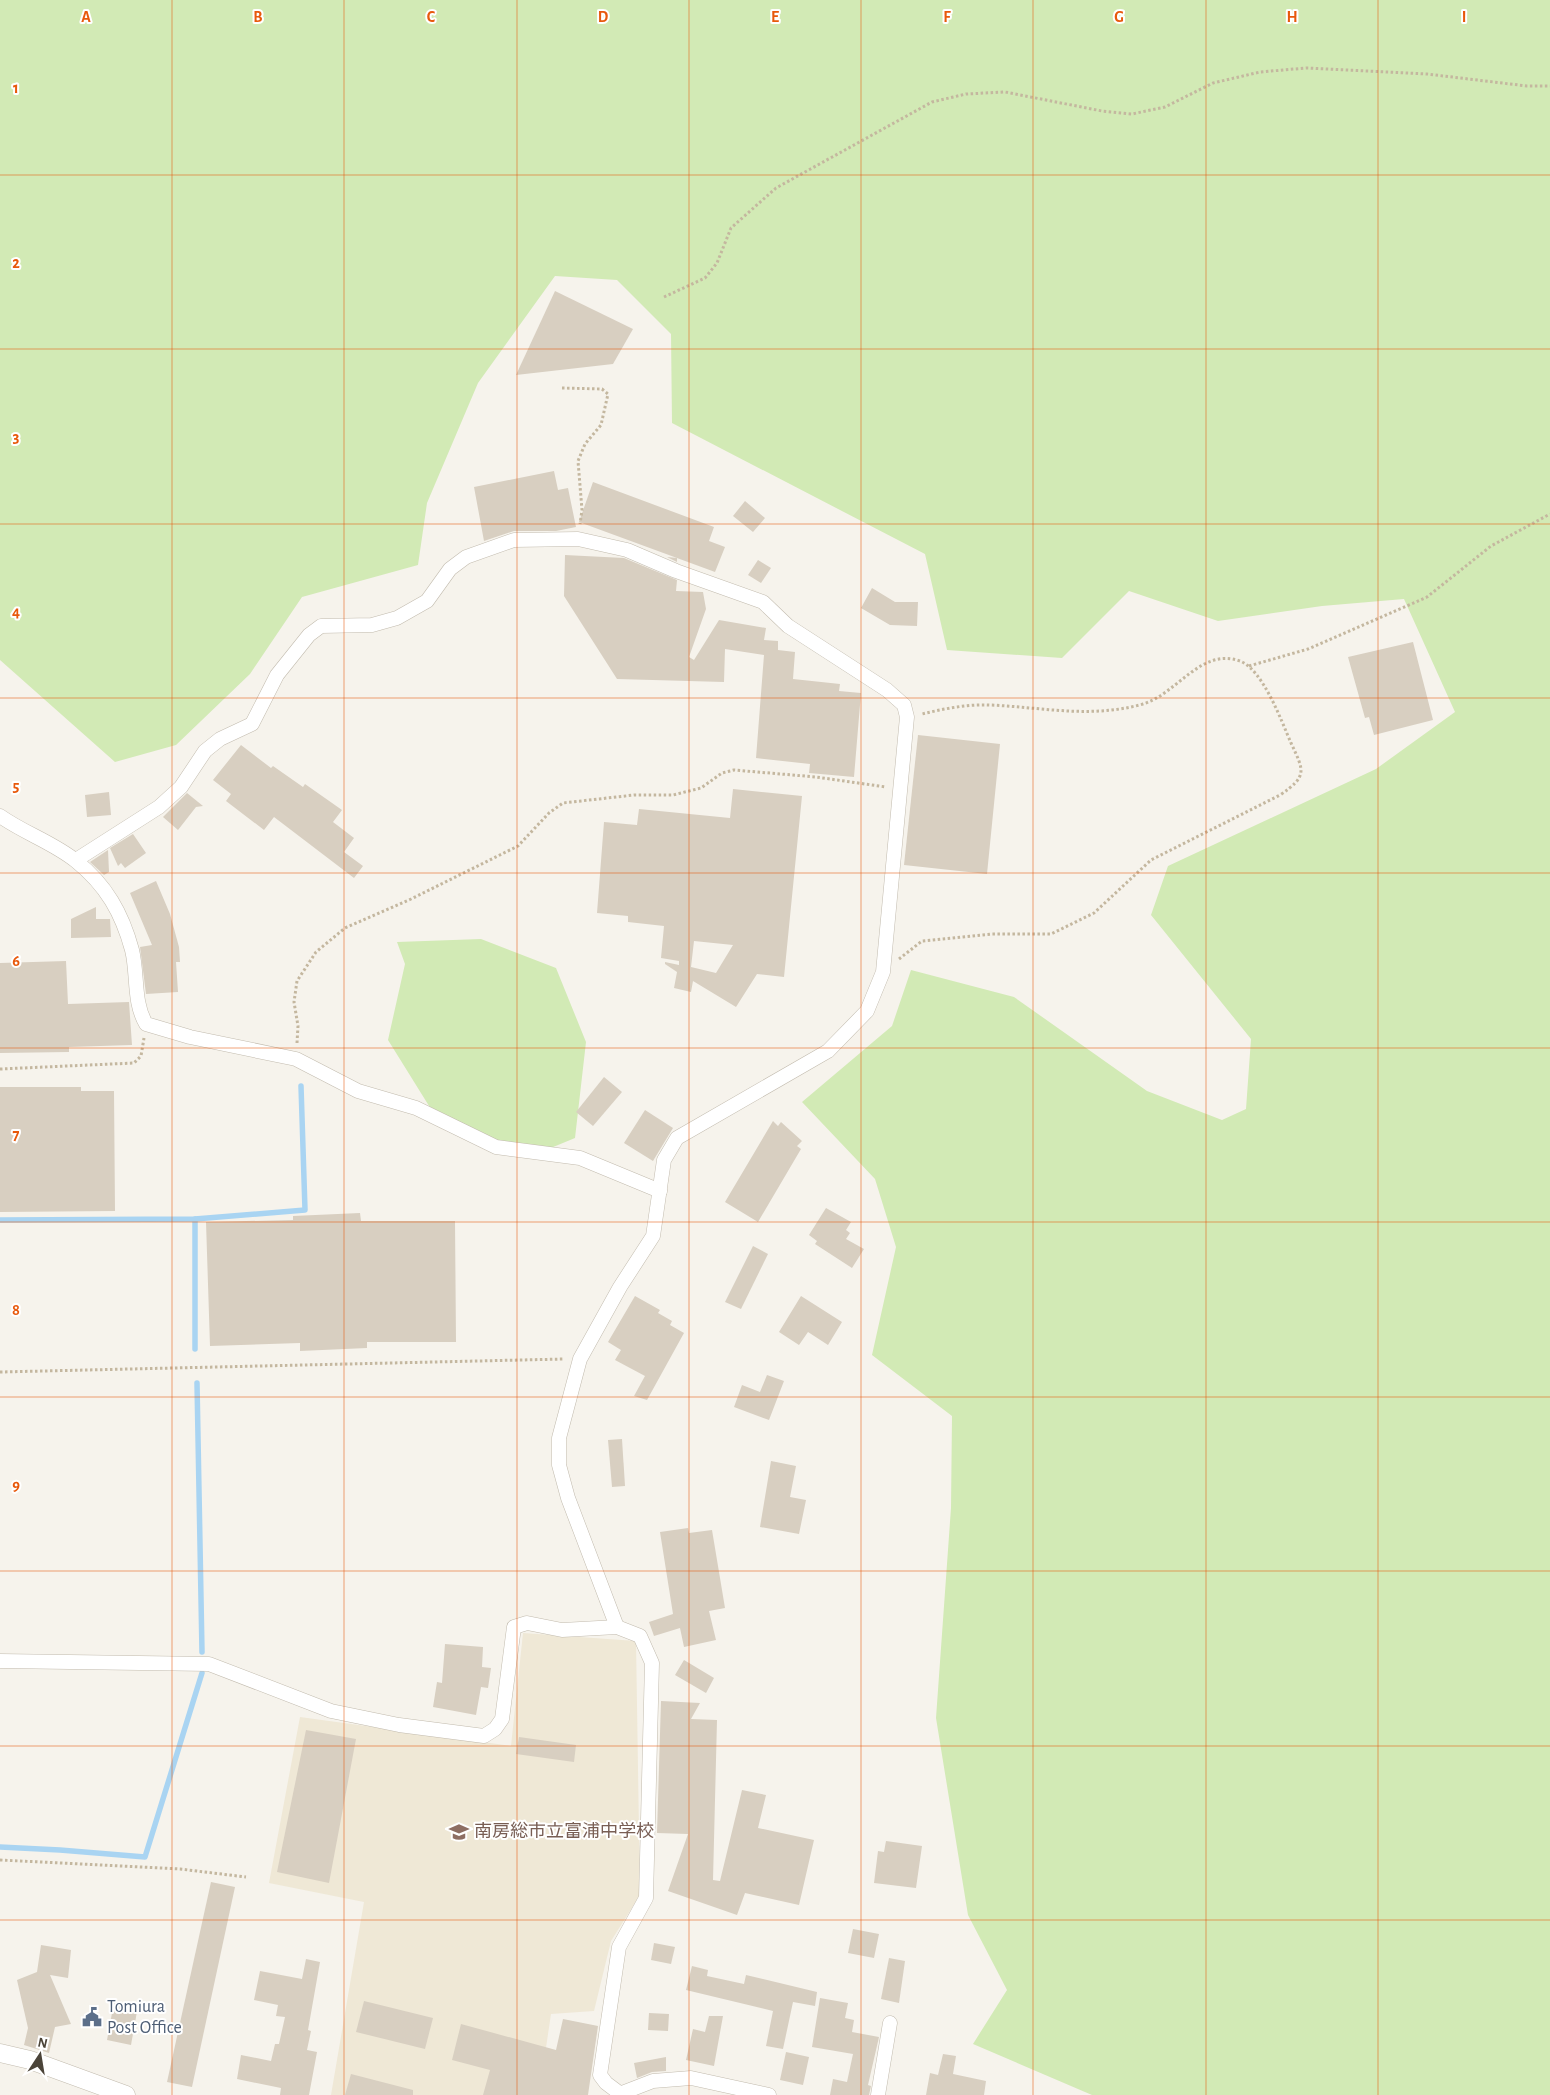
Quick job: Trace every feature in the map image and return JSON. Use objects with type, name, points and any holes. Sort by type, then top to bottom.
[{"type":"street","points":[[76,860],[159,807],[181,787],[205,751],[220,739],[252,724],[277,675],[309,635],[321,626],[372,625],[397,618],[427,601],[450,569],[466,558],[514,540],[578,539],[627,550],[676,571],[763,602],[788,626],[887,690],[904,705],[907,717],[883,972],[867,1011],[828,1050],[677,1138],[664,1160],[653,1236],[620,1288],[580,1359],[560,1438],[558,1466],[568,1498],[617,1627]]},
{"type":"street","points":[[0,816],[76,860],[108,894],[124,922],[134,958],[140,1013],[146,1024],[190,1037],[296,1059],[358,1091],[416,1108],[496,1147],[580,1158],[660,1191]]},
{"type":"street","points":[[0,1661],[209,1664],[331,1712],[399,1725],[484,1736],[495,1729],[502,1719],[514,1627],[527,1623],[562,1630],[617,1627],[640,1636],[652,1663],[646,1898],[619,1947],[600,2075],[606,2083],[622,2094],[653,2081],[691,2078],[769,2095]]},
{"type":"street","points":[[878,2095],[890,2023]]},
{"type":"street","points":[[0,2053],[30,2060],[126,2095]]},
{"type":"path","points":[[664,297],[705,278],[717,263],[731,228],[776,188],[932,102],[958,96],[1005,92],[1102,111],[1132,114],[1165,107],[1213,83],[1260,72],[1306,68],[1427,74],[1527,86],[1550,86]]},
{"type":"path","points":[[562,388],[602,389],[608,394],[601,425],[586,444],[578,461],[582,510],[578,539]]},
{"type":"path","points":[[1249,666],[1308,649],[1427,596],[1491,546],[1550,514]]},
{"type":"path","points":[[883,972],[922,941],[992,934],[1051,934],[1094,913],[1151,860],[1280,795],[1298,783],[1301,776],[1301,763],[1267,691],[1249,666],[1227,658],[1207,662],[1145,704],[1086,714],[988,705],[944,708],[907,717]]},
{"type":"path","points":[[296,1059],[298,1026],[294,1002],[297,981],[316,952],[345,928],[518,846],[549,814],[563,803],[634,796],[673,795],[701,788],[722,773],[734,770],[816,777],[899,789]]},
{"type":"path","points":[[0,1069],[134,1063],[141,1056],[146,1024]]},
{"type":"path","points":[[0,1372],[580,1359]]},
{"type":"path","points":[[0,1860],[180,1869],[246,1877]]},
{"type":"shaded area","name":"南房総市立富浦中学校","points":[[523,1633],[636,1641],[640,1895],[611,1941],[594,2011],[551,2014],[539,2095],[331,2095],[364,1902],[269,1883],[300,1717],[511,1746]]},
{"type":"green space","points":[[0,0],[1550,0],[1550,2095],[1092,2095],[973,2044],[1007,1990],[968,1915],[936,1718],[951,1508],[952,1416],[872,1355],[896,1247],[875,1179],[802,1102],[892,1026],[911,970],[1014,997],[1147,1091],[1222,1120],[1246,1109],[1251,1039],[1151,915],[1168,866],[1376,769],[1455,712],[1404,599],[1322,606],[1218,621],[1129,591],[1062,658],[947,650],[925,554],[672,423],[671,334],[617,280],[555,276],[478,383],[427,503],[418,565],[302,597],[250,674],[176,745],[115,762],[0,660]]},
{"type":"green space","points":[[481,939],[556,968],[586,1042],[575,1138],[529,1157],[439,1122],[388,1040],[405,964],[397,942]]},
{"type":"building","points":[[555,291],[633,329],[613,364],[516,375]]},
{"type":"building","points":[[554,471],[558,490],[568,488],[576,527],[556,531],[514,531],[484,541],[474,487]]},
{"type":"building","points":[[593,482],[714,527],[709,541],[725,547],[715,572],[579,522]]},
{"type":"building","points":[[745,501],[765,518],[753,532],[733,516]]},
{"type":"building","points":[[565,555],[624,558],[677,580],[676,591],[703,592],[706,609],[689,657],[694,660],[719,620],[766,628],[764,640],[778,641],[778,650],[795,652],[793,679],[840,684],[839,691],[861,693],[854,777],[809,773],[810,764],[756,758],[764,655],[725,649],[724,682],[617,679],[564,596]]},
{"type":"building","points":[[667,557],[677,558],[677,562]]},
{"type":"building","points":[[758,560],[771,568],[761,583],[748,575]]},
{"type":"building","points":[[872,588],[895,602],[918,602],[917,626],[890,625],[861,608]]},
{"type":"building","points":[[1413,642],[1433,720],[1374,735],[1369,717],[1365,718],[1348,657]]},
{"type":"building","points":[[918,735],[1000,744],[987,874],[904,865]]},
{"type":"building","points":[[241,745],[271,768],[273,766],[303,787],[305,784],[342,810],[333,822],[354,838],[344,852],[363,866],[354,878],[274,817],[264,830],[226,801],[231,794],[213,780]]},
{"type":"building","points":[[733,789],[802,796],[784,977],[757,974],[736,1007],[693,981],[691,992],[674,988],[677,972],[665,964],[665,962],[679,965],[679,961],[661,958],[664,926],[628,922],[628,916],[597,913],[604,822],[637,825],[639,809],[730,818]],"holes":[[[694,941],[733,945],[716,973],[691,967]]]},
{"type":"building","points":[[109,792],[111,815],[87,817],[85,795]]},
{"type":"building","points":[[187,793],[203,806],[196,807],[178,830],[163,817]]},
{"type":"building","points":[[133,834],[146,853],[125,868],[121,863],[118,866],[110,848]]},
{"type":"building","points":[[108,850],[109,872],[104,875],[90,862]]},
{"type":"building","points":[[156,881],[170,914],[179,947],[180,962],[176,962],[178,992],[146,994],[140,947],[152,945],[130,893]]},
{"type":"building","points":[[96,907],[96,919],[110,919],[111,937],[71,938],[71,919]]},
{"type":"building","points":[[66,961],[68,1004],[129,1002],[132,1045],[69,1047],[69,1052],[0,1053],[0,963]]},
{"type":"building","points":[[604,1077],[622,1092],[593,1126],[576,1112]]},
{"type":"building","points":[[0,1087],[81,1087],[81,1091],[114,1091],[115,1211],[0,1212]]},
{"type":"building","points":[[645,1110],[673,1128],[653,1161],[624,1143]]},
{"type":"building","points":[[773,1121],[778,1126],[781,1122],[802,1141],[797,1146],[801,1149],[758,1222],[725,1202]]},
{"type":"building","points":[[826,1208],[851,1222],[846,1230],[850,1233],[846,1239],[864,1249],[852,1268],[815,1244],[817,1241],[809,1235]]},
{"type":"building","points":[[360,1213],[361,1221],[455,1221],[456,1342],[367,1342],[367,1348],[300,1351],[300,1343],[210,1346],[206,1222],[293,1220],[293,1216]]},
{"type":"building","points":[[753,1246],[768,1254],[741,1309],[725,1302]]},
{"type":"building","points":[[635,1296],[660,1310],[658,1313],[672,1321],[670,1325],[684,1333],[647,1400],[634,1396],[645,1376],[615,1360],[621,1350],[608,1342]]},
{"type":"building","points":[[801,1296],[842,1322],[828,1345],[808,1332],[799,1345],[779,1332]]},
{"type":"building","points":[[767,1375],[784,1381],[769,1420],[734,1407],[742,1385],[760,1392]]},
{"type":"building","points":[[622,1439],[625,1486],[612,1487],[608,1440]]},
{"type":"building","points":[[771,1461],[796,1466],[790,1497],[806,1500],[799,1534],[760,1527]]},
{"type":"building","points":[[688,1528],[689,1533],[712,1530],[725,1608],[709,1611],[716,1640],[684,1647],[680,1628],[654,1636],[649,1622],[673,1614],[660,1532]]},
{"type":"building","points":[[445,1644],[483,1647],[482,1667],[491,1668],[488,1688],[481,1687],[476,1715],[433,1707],[437,1682],[442,1683]]},
{"type":"building","points":[[684,1660],[714,1678],[706,1693],[675,1675]]},
{"type":"building","points":[[661,1701],[700,1703],[691,1719],[717,1720],[713,1880],[720,1881],[742,1790],[766,1795],[758,1828],[814,1840],[799,1905],[745,1893],[737,1915],[668,1891],[688,1834],[657,1833]]},
{"type":"building","points":[[306,1730],[356,1739],[329,1883],[277,1872]]},
{"type":"building","points":[[519,1737],[576,1745],[574,1762],[516,1754]]},
{"type":"building","points":[[886,1841],[922,1846],[916,1888],[874,1883],[878,1851],[884,1852]]},
{"type":"building","points":[[211,1882],[235,1887],[192,2087],[167,2082]]},
{"type":"building","points":[[853,1929],[879,1934],[874,1958],[848,1953]]},
{"type":"building","points":[[654,1943],[675,1947],[671,1964],[651,1960]]},
{"type":"building","points":[[41,1945],[71,1950],[68,1978],[50,1975],[71,2024],[55,2027],[49,2053],[24,2045],[28,2028],[17,1980],[37,1972]]},
{"type":"building","points":[[889,1958],[905,1961],[899,2003],[881,1999]]},
{"type":"building","points":[[306,1959],[320,1962],[308,2030],[311,2031],[307,2050],[317,2052],[309,2095],[280,2095],[281,2088],[237,2079],[241,2055],[271,2061],[275,2044],[279,2044],[285,2017],[276,2016],[278,2005],[254,2000],[260,1971],[302,1979]]},
{"type":"building","points":[[692,1966],[708,1970],[707,1976],[744,1984],[746,1975],[817,1992],[815,2006],[793,2002],[783,2049],[766,2046],[773,2011],[686,1990]]},
{"type":"building","points":[[820,1998],[848,2003],[845,2018],[854,2020],[852,2032],[879,2037],[868,2085],[871,2086],[869,2095],[830,2095],[833,2079],[847,2082],[853,2054],[812,2047]]},
{"type":"building","points":[[364,2001],[433,2018],[425,2049],[356,2032]]},
{"type":"building","points":[[114,2002],[138,2006],[131,2045],[107,2040]]},
{"type":"building","points":[[649,2013],[669,2014],[668,2031],[648,2030]]},
{"type":"building","points":[[709,2016],[723,2016],[714,2066],[686,2060],[693,2029],[705,2032]]},
{"type":"building","points":[[563,2019],[598,2026],[588,2095],[483,2095],[490,2070],[452,2060],[461,2024],[556,2050]]},
{"type":"building","points":[[786,2052],[809,2057],[803,2085],[780,2080]]},
{"type":"building","points":[[943,2054],[956,2056],[953,2074],[986,2081],[984,2095],[926,2095],[930,2073],[938,2075]]},
{"type":"building","points":[[666,2057],[666,2071],[652,2072],[637,2078],[634,2063]]},
{"type":"building","points":[[351,2074],[413,2090],[413,2095],[345,2095]]},
{"type":"waterway","points":[[0,1220],[195,1219],[305,1210],[301,1086]]},
{"type":"waterway","points":[[195,1219],[195,1349]]},
{"type":"waterway","points":[[197,1383],[202,1652]]},
{"type":"waterway","points":[[0,1847],[145,1857],[202,1673]]},
{"type":"place","name":"南房総市立富浦中学校","points":[[459,1832]]},
{"type":"place","name":"Tomiura Post Office","points":[[92,2017]]}]
